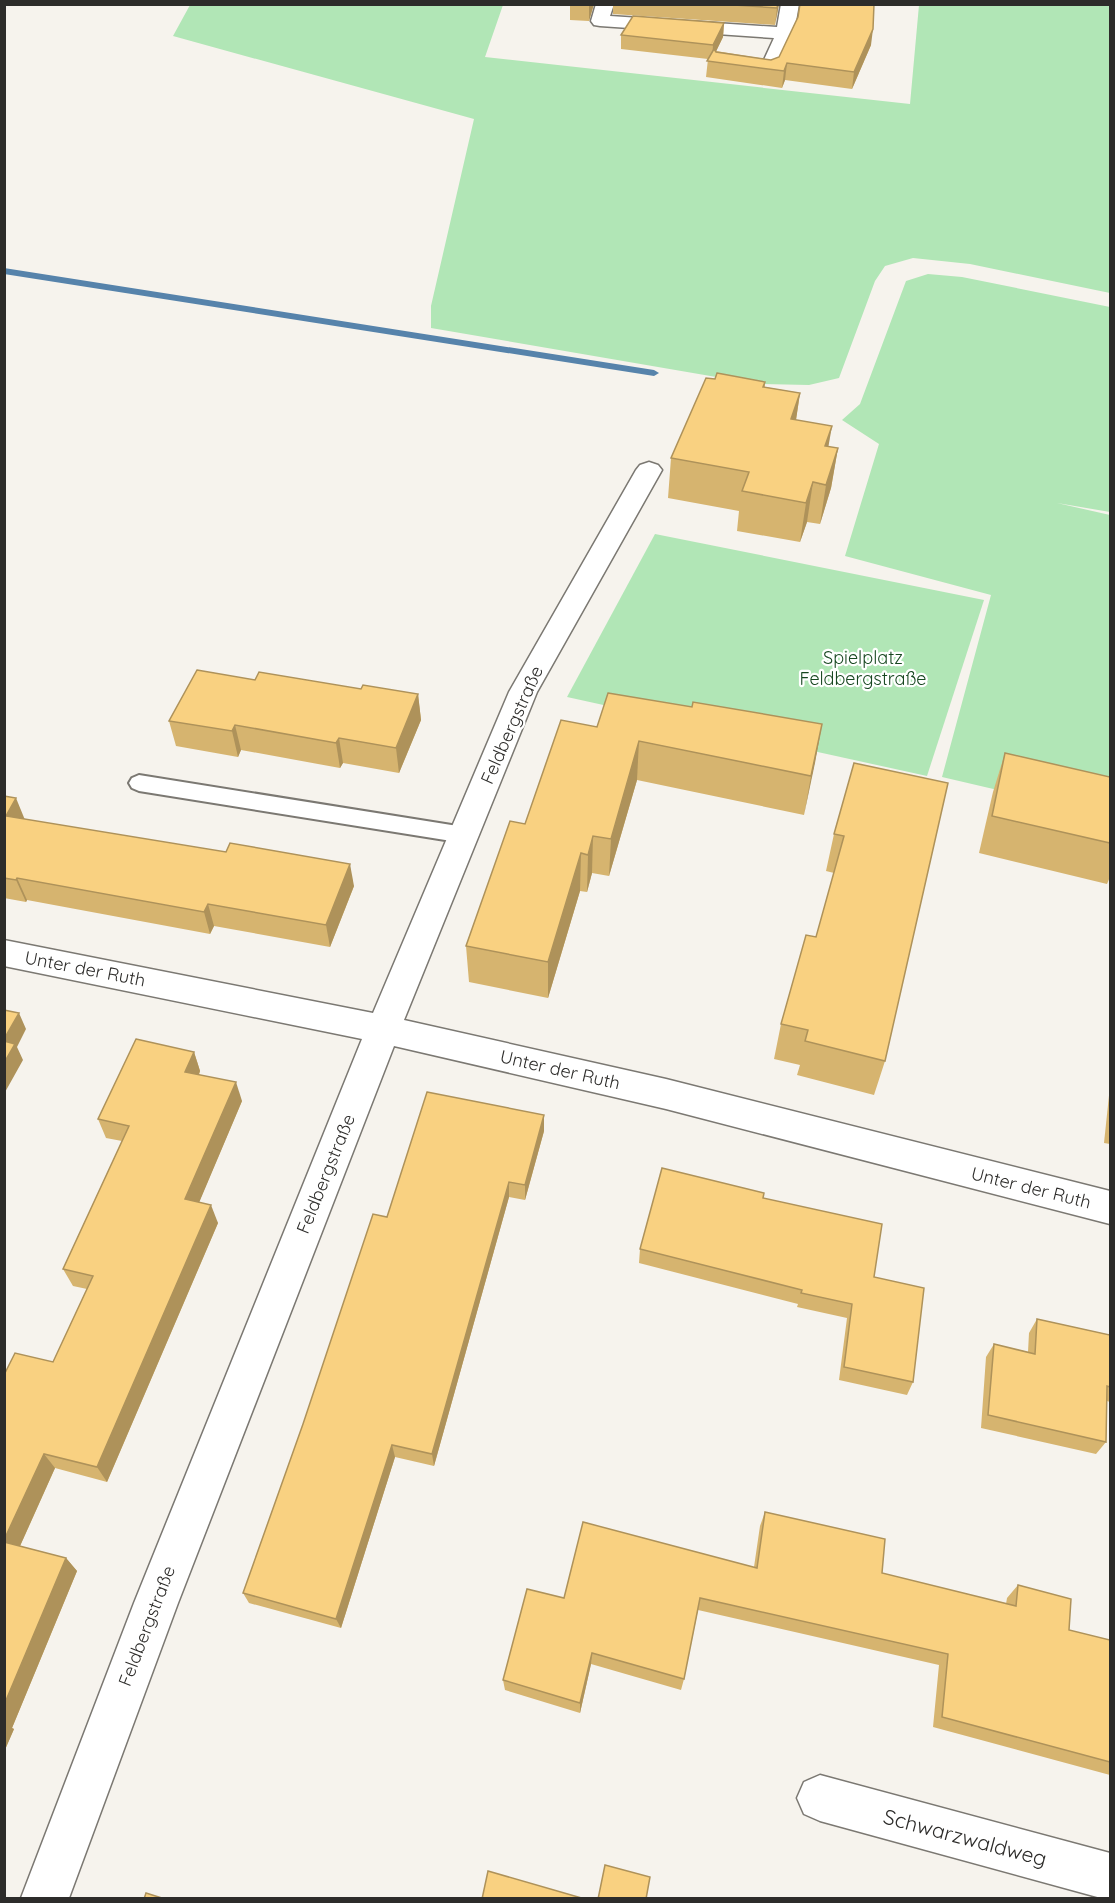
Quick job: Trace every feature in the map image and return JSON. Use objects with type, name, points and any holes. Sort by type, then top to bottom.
[{"type":"street","points":[[605,4],[600,21],[785,33]]},
{"type":"street","points":[[737,30],[722,62],[770,68],[785,33],[790,4]]},
{"type":"street","name":"Feldbergstraße","points":[[45,1899],[156,1603],[383,1029],[523,692],[650,470]]},
{"type":"street","name":"Unter der Ruth","points":[[4,953],[383,1029],[666,1094],[1110,1208]]},
{"type":"street","name":"Schwarzwaldweg","points":[[820,1798],[1110,1877]]},
{"type":"lane","points":[[139,783],[464,835]]},
{"type":"green space","points":[[190,5],[503,5],[485,57],[910,104],[919,5],[1110,5],[1110,293],[970,264],[913,258],[885,266],[875,281],[839,378],[809,385],[757,384],[431,328],[431,306],[474,119],[173,36]]},
{"type":"green space","points":[[928,274],[962,277],[1110,307],[1110,512],[1057,503],[1110,515],[1110,816],[942,777],[991,595],[845,556],[879,444],[842,420],[860,404],[906,281]]},
{"type":"green space","name":"Spielplatz Feldbergstraße","points":[[655,534],[984,600],[927,776],[567,697]]},
{"type":"building","points":[[719,4],[778,4],[777,8]]},
{"type":"building","points":[[800,4],[874,4],[873,29],[854,72],[787,63],[784,71],[707,61],[714,49],[716,52],[771,60],[779,57],[798,17]]},
{"type":"building","points":[[633,16],[724,23],[713,45],[621,35]]},
{"type":"building","points":[[717,373],[765,382],[763,387],[800,393],[791,419],[832,426],[825,446],[838,448],[826,485],[813,482],[806,503],[742,491],[749,472],[671,458],[706,378],[715,379]]},
{"type":"building","points":[[197,670],[255,680],[259,672],[361,689],[363,685],[418,694],[396,748],[339,738],[336,743],[235,725],[232,731],[169,721]]},
{"type":"building","points":[[608,693],[692,707],[693,702],[822,724],[811,776],[639,741],[611,839],[593,836],[588,855],[581,853],[548,962],[466,946],[510,821],[525,824],[561,720],[597,727]]},
{"type":"building","points":[[1005,753],[1110,777],[1110,843],[992,816]]},
{"type":"building","points":[[854,763],[948,783],[885,1061],[805,1041],[808,1030],[781,1024],[806,935],[816,937],[844,836],[834,834]]},
{"type":"building","points":[[4,796],[16,798],[6,816],[226,852],[230,843],[350,864],[326,925],[208,904],[204,912],[17,878],[16,880],[4,878]]},
{"type":"building","points":[[4,1010],[19,1013],[4,1039]]},
{"type":"building","points":[[136,1039],[194,1052],[185,1072],[236,1082],[185,1199],[211,1205],[97,1467],[44,1454],[4,1540],[4,1375],[15,1353],[53,1362],[93,1276],[63,1269],[129,1126],[98,1119]]},
{"type":"building","points":[[4,1041],[15,1044],[4,1063]]},
{"type":"building","points":[[427,1092],[544,1115],[525,1185],[509,1182],[432,1454],[392,1445],[336,1619],[243,1593],[303,1424],[373,1214],[387,1217]]},
{"type":"building","points":[[662,1168],[764,1193],[763,1198],[882,1224],[874,1277],[924,1288],[913,1382],[844,1367],[852,1304],[801,1293],[802,1290],[640,1249]]},
{"type":"building","points":[[1037,1319],[1110,1335],[1110,1387],[1107,1386],[1106,1442],[988,1415],[994,1344],[1035,1354]]},
{"type":"building","points":[[765,1512],[885,1539],[882,1573],[1016,1606],[1018,1585],[1071,1599],[1069,1630],[1110,1640],[1110,1762],[942,1717],[948,1654],[700,1598],[684,1679],[592,1653],[580,1703],[503,1680],[527,1589],[564,1598],[583,1522],[757,1568]]},
{"type":"building","points":[[4,1542],[66,1558],[4,1705]]},
{"type":"building","points":[[605,1865],[650,1877],[646,1899],[598,1899]]},
{"type":"building","points":[[488,1871],[585,1899],[482,1899]]},
{"type":"building","points":[[146,1893],[165,1899],[144,1899]]},
{"type":"waterway","points":[[4,271],[654,373]]}]
